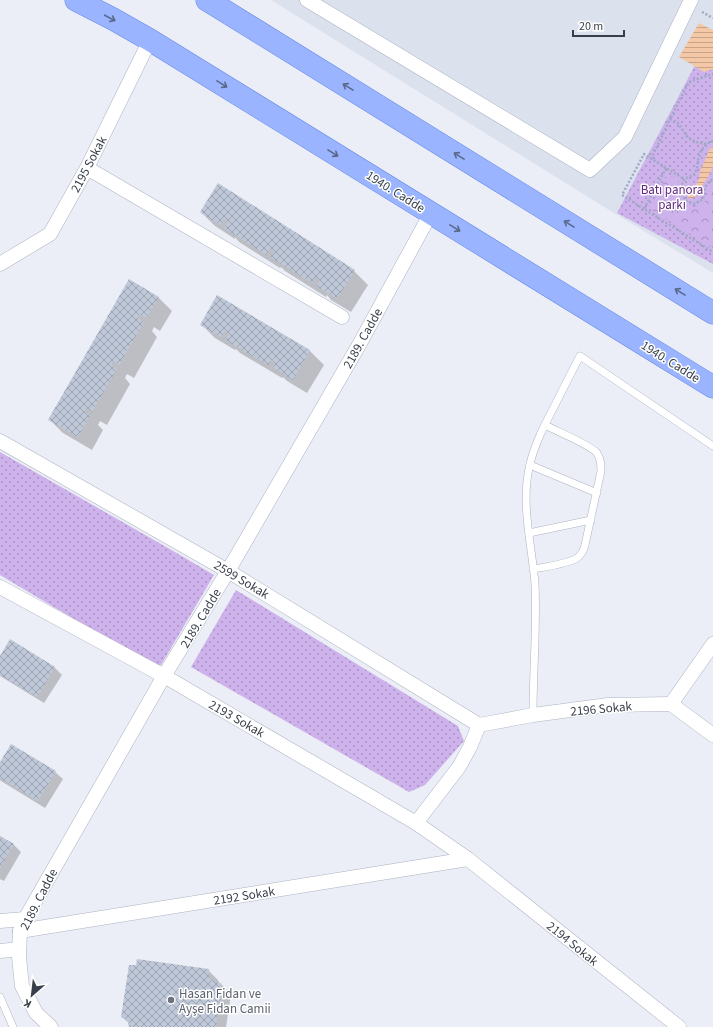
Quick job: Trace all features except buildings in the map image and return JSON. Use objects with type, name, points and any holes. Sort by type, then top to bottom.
[{"type":"main road","name":"1940. Cadde","points":[[76,0],[150,40],[713,387]]},
{"type":"main road","points":[[207,0],[713,313]]},
{"type":"street","points":[[307,0],[590,170],[625,137],[691,0]]},
{"type":"street","name":"2195 Sokak","points":[[0,264],[50,234],[88,168],[150,40]]},
{"type":"street","points":[[88,168],[342,317]]},
{"type":"street","name":"2189. Cadde","points":[[51,1027],[36,1013],[22,986],[19,949],[22,925],[164,676],[228,571],[359,345],[431,213]]},
{"type":"street","name":"2599 Sokak","points":[[0,441],[228,571],[479,725]]},
{"type":"street","name":"2193 Sokak","points":[[0,587],[164,676],[416,823],[468,859]]},
{"type":"street","points":[[713,644],[671,704],[713,735]]},
{"type":"street","name":"2196 Sokak","points":[[479,725],[533,715],[608,706],[671,704]]},
{"type":"street","points":[[416,823],[459,767],[470,747],[479,725]]},
{"type":"street","name":"2192 Sokak","points":[[0,921],[22,925],[468,859]]},
{"type":"street","name":"2194 Sokak","points":[[468,859],[677,1026]]},
{"type":"street","points":[[0,951],[19,949]]},
{"type":"lane","points":[[533,715],[535,585],[526,506],[526,491],[530,465],[536,444],[580,356],[713,446]]},
{"type":"lane","points":[[533,569],[576,559],[584,550],[602,464],[593,448],[545,425]]},
{"type":"lane","points":[[530,465],[597,493]]},
{"type":"lane","points":[[529,533],[590,520]]},
{"type":"lane","points":[[0,997],[12,1027]]},
{"type":"path","points":[[651,159],[690,82],[713,74]]},
{"type":"path","points":[[670,119],[678,123],[688,138],[696,142],[706,144]]},
{"type":"path","points":[[713,141],[706,144],[701,151],[694,175],[684,179],[680,191],[686,201],[695,204],[703,199],[704,188],[708,182],[713,179]]},
{"type":"path","points":[[684,179],[644,154],[622,195],[713,252]]},
{"type":"path","points":[[651,159],[684,179]]},
{"type":"path","points":[[644,209],[666,168]]},
{"type":"shaded area","points":[[271,0],[713,0],[713,273],[601,205]]},
{"type":"shaded area","points":[[699,23],[713,30],[713,69],[704,72],[679,57]]},
{"type":"shaded area","points":[[713,146],[712,170],[695,197],[690,199],[685,193],[687,187],[695,186],[709,150]]},
{"type":"green space","name":"Batı panora parkı","points":[[713,31],[713,264],[617,213]]},
{"type":"green space","points":[[668,174],[679,180],[677,188],[678,194],[685,207],[693,208],[701,205],[709,197],[709,187],[713,185],[713,248],[650,209]]},
{"type":"green space","points":[[0,452],[214,575],[161,665],[154,665],[146,662],[0,575]]},
{"type":"green space","points":[[236,590],[458,726],[464,741],[425,785],[409,792],[191,667]]},
{"type":"place","name":"Hasan Fidan ve Ayşe Fidan Camii","points":[[171,1000]]}]
